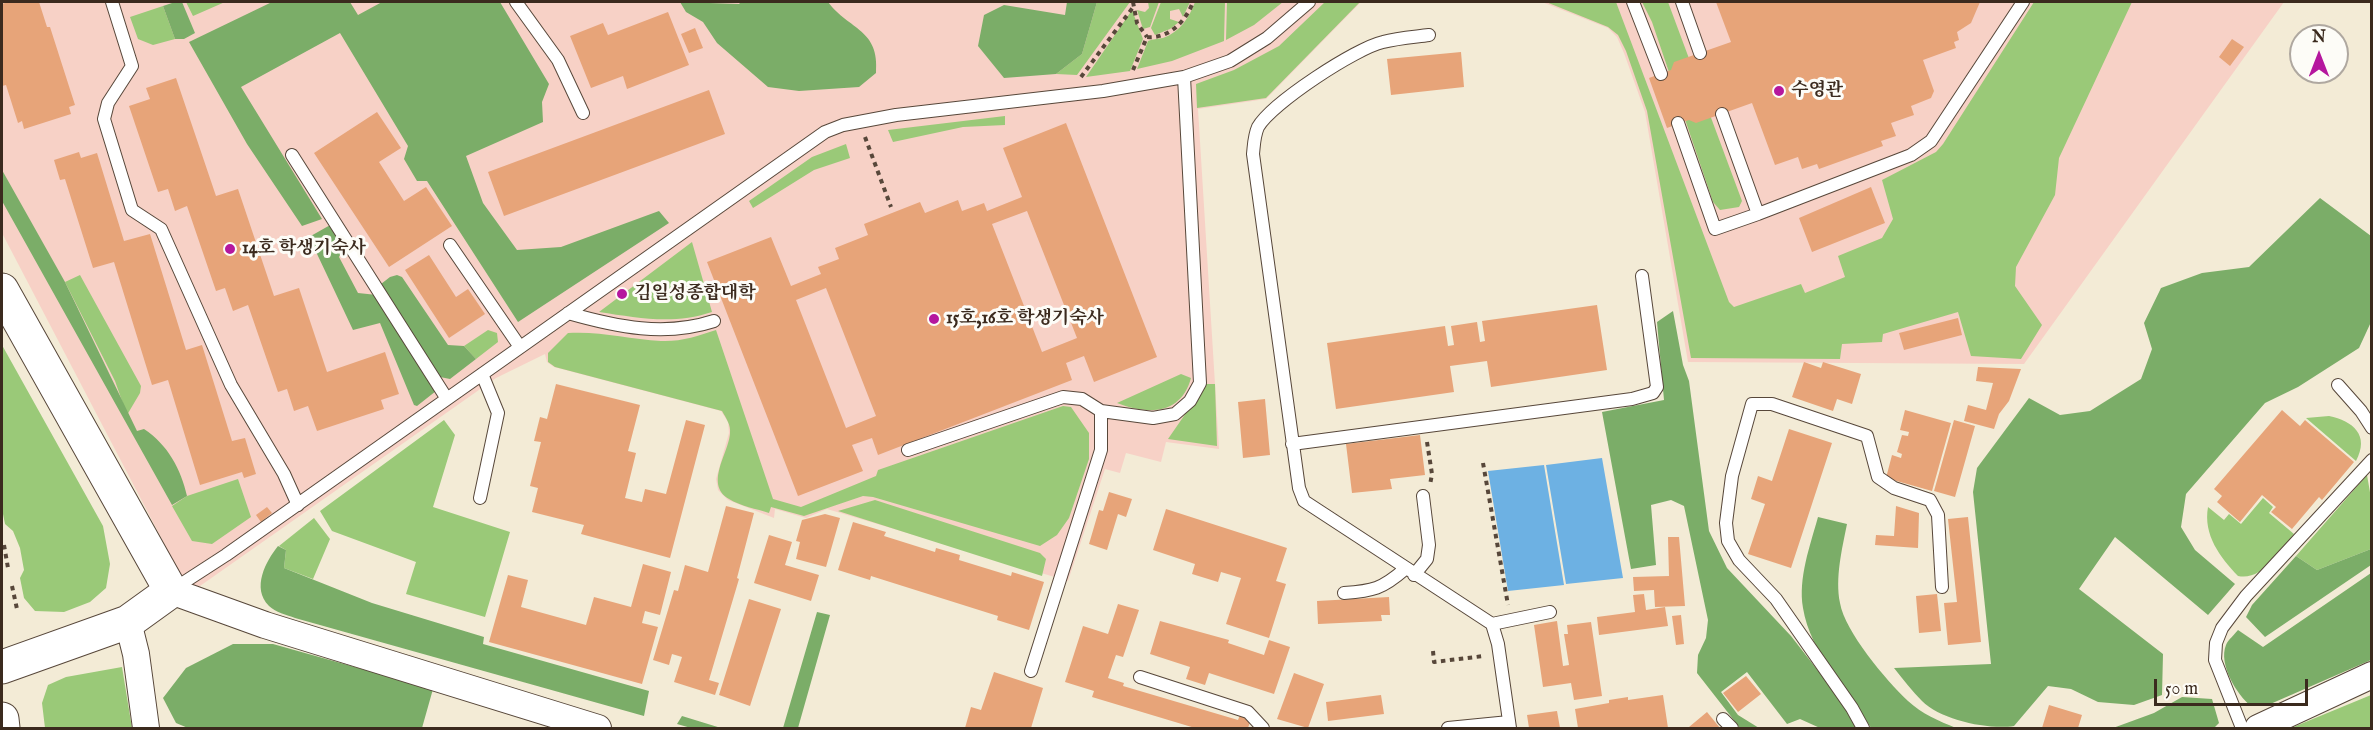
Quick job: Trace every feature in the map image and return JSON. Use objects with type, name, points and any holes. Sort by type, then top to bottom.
[{"type":"main road","points":[[2,290],[171,591],[128,622],[2,667]]},
{"type":"main road","points":[[2,719],[3,729]]},
{"type":"street","points":[[171,591],[264,625],[598,729]]},
{"type":"street","points":[[128,622],[136,654],[147,728]]},
{"type":"street","points":[[2258,729],[2372,675]]},
{"type":"lane","points":[[112,2],[132,66],[108,103],[104,119],[132,210],[161,228],[199,307],[231,385],[284,474],[298,505]]},
{"type":"lane","points":[[516,2],[558,60],[583,113]]},
{"type":"lane","points":[[171,591],[298,505],[825,132],[843,125],[896,115],[1082,94],[1184,77],[1230,61],[1267,38],[1308,2]]},
{"type":"lane","points":[[1633,2],[1661,74]]},
{"type":"lane","points":[[1682,2],[1700,53]]},
{"type":"lane","points":[[1678,123],[1715,228],[1758,214],[1911,155],[1931,141],[2023,2]]},
{"type":"lane","points":[[1429,35],[1381,42],[1334,66],[1280,106],[1259,126],[1254,140],[1253,154],[1299,488],[1304,501],[1409,572],[1492,624],[1550,612]]},
{"type":"lane","points":[[908,450],[1063,397],[1082,399],[1101,411],[1153,418],[1175,414],[1190,401],[1200,383],[1184,77]]},
{"type":"lane","points":[[1722,114],[1758,214]]},
{"type":"lane","points":[[292,156],[447,399]]},
{"type":"lane","points":[[450,245],[520,347]]},
{"type":"lane","points":[[1292,444],[1632,399],[1653,393],[1657,387],[1642,276]]},
{"type":"lane","points":[[568,313],[597,321],[662,331],[682,329],[714,321]]},
{"type":"lane","points":[[480,498],[498,413],[482,374]]},
{"type":"lane","points":[[2338,385],[2361,411],[2372,428]]},
{"type":"lane","points":[[1863,729],[1852,708],[1776,599],[1739,560],[1728,541],[1726,523],[1732,476],[1752,404],[1772,404],[1867,436],[1878,477],[1894,488],[1930,500],[1938,515],[1942,587]]},
{"type":"lane","points":[[1031,671],[1101,450],[1101,411]]},
{"type":"lane","points":[[2242,729],[2215,660],[2216,643],[2222,628],[2246,596],[2372,460]]},
{"type":"lane","points":[[1344,593],[1370,591],[1385,586],[1427,559],[1429,545],[1423,495]]},
{"type":"lane","points":[[1448,729],[1510,725],[1500,654],[1492,624]]},
{"type":"lane","points":[[1140,677],[1248,712],[1263,729]]},
{"type":"path","points":[[1147,37],[1160,36],[1171,31],[1188,15],[1193,2]]},
{"type":"path","points":[[1134,4],[1137,22],[1147,37]]},
{"type":"path","points":[[1088,81],[1077,83],[1134,4]]},
{"type":"path","points":[[1142,72],[1132,74],[1147,37]]},
{"type":"path","points":[[865,136],[891,207]]},
{"type":"path","points":[[1423,495],[1432,481],[1424,427]]},
{"type":"path","points":[[1483,464],[1511,621]]},
{"type":"path","points":[[4,545],[8,567]]},
{"type":"path","points":[[12,586],[17,609]]},
{"type":"path","points":[[1433,651],[1434,662],[1500,654]]},
{"type":"shaded area","name":"김일성종합대학","points":[[2,2],[1361,2],[1266,99],[1198,109],[1219,449],[1166,442],[1161,462],[1126,453],[1120,473],[1105,469],[1068,581],[827,509],[806,518],[775,509],[774,518],[728,500],[718,490],[716,479],[729,433],[728,422],[721,411],[554,367],[547,362],[545,354],[496,378],[190,593],[2,233]]},
{"type":"shaded area","points":[[1542,2],[2284,2],[2024,364],[1688,362],[1645,112],[1624,53],[1617,37],[1608,28]]},
{"type":"green space","points":[[182,2],[195,33],[184,39],[175,39],[163,6]]},
{"type":"green space","points":[[186,2],[225,2],[193,16]]},
{"type":"green space","points":[[272,2],[350,2],[358,15],[382,2],[500,2],[549,84],[542,102],[543,122],[466,156],[483,203],[517,250],[561,247],[659,211],[669,223],[518,322],[427,181],[417,181],[404,159],[408,146],[340,33],[241,87],[322,219],[302,226],[247,144],[189,42]]},
{"type":"green space","points":[[680,2],[739,4],[741,2],[828,2],[868,39],[876,58],[876,73],[859,87],[799,91],[768,87],[717,43],[703,22],[686,12]]},
{"type":"green space","points":[[1067,2],[1097,2],[1082,54],[1056,74],[1004,78],[978,46],[984,15],[1004,5],[1065,15]]},
{"type":"green space","points":[[1097,2],[1130,2],[1077,75],[1056,74],[1082,54]]},
{"type":"green space","points":[[1148,2],[1159,2],[1150,27],[1143,29],[1137,10],[1145,12],[1149,8]]},
{"type":"green space","points":[[1161,2],[1190,2],[1183,17],[1179,9],[1170,11],[1170,19],[1179,22],[1170,29],[1155,35],[1151,28]]},
{"type":"green space","points":[[1195,2],[1225,2],[1224,41],[1172,61],[1137,69],[1148,41],[1163,38],[1179,28],[1187,19]]},
{"type":"green space","points":[[1227,2],[1283,2],[1254,25],[1226,40]]},
{"type":"green space","points":[[1325,2],[1360,2],[1266,98],[1197,108],[1196,84],[1234,70],[1279,46]]},
{"type":"green space","points":[[1546,2],[1616,2],[1729,302],[1734,307],[1801,284],[1805,293],[1845,277],[1838,256],[1882,238],[1893,219],[1882,180],[1936,152],[1943,144],[2034,2],[2132,2],[2059,158],[2055,195],[2016,267],[2015,286],[2042,325],[2021,359],[1971,356],[1958,312],[1883,334],[1882,342],[1842,344],[1840,359],[1691,358],[1647,111],[1626,51],[1618,35],[1608,27]]},
{"type":"green space","points":[[1642,2],[1668,2],[1742,201],[1739,207],[1720,210],[1713,202],[1652,22]]},
{"type":"green space","points":[[163,6],[175,39],[153,45],[138,39],[130,17]]},
{"type":"green space","points":[[1132,10],[1143,39],[1130,71],[1086,77]]},
{"type":"green space","points":[[1005,116],[1005,125],[963,127],[893,142],[888,130]]},
{"type":"green space","points":[[846,144],[850,158],[814,170],[753,208],[749,201],[812,157]]},
{"type":"green space","points":[[2,170],[65,282],[137,431],[144,429],[160,442],[177,467],[187,496],[172,505],[2,201]]},
{"type":"green space","points":[[2320,198],[2371,236],[2371,322],[2359,348],[2298,387],[2265,403],[2186,494],[2181,527],[2195,550],[2235,584],[2208,615],[2115,537],[2079,589],[2163,654],[2162,695],[2134,705],[2098,702],[2071,689],[2048,686],[2014,726],[2003,727],[1965,722],[1930,708],[1894,668],[1991,664],[1973,492],[1977,468],[2029,398],[2060,415],[2090,411],[2141,379],[2152,349],[2144,323],[2161,288],[2202,273],[2249,267]]},
{"type":"green space","points":[[332,224],[345,245],[339,257],[358,293],[377,295],[436,391],[417,406],[414,405],[380,323],[353,330],[309,237]]},
{"type":"green space","points":[[692,242],[712,312],[670,319],[599,312]]},
{"type":"green space","points":[[80,275],[141,386],[140,393],[127,415],[115,381],[65,282]]},
{"type":"green space","points":[[397,275],[402,277],[448,345],[464,346],[476,359],[450,379],[440,377],[381,284]]},
{"type":"green space","points":[[1673,311],[1683,365],[1689,381],[1709,531],[1727,568],[1791,636],[1847,708],[1858,728],[1820,728],[1800,719],[1787,724],[1747,672],[1721,692],[1738,715],[1759,728],[1740,728],[1697,673],[1698,655],[1706,638],[1708,620],[1684,506],[1671,500],[1651,505],[1656,565],[1631,569],[1602,412],[1664,400],[1657,322]]},
{"type":"green space","points":[[488,330],[497,333],[498,342],[476,359],[464,346]]},
{"type":"green space","points":[[716,330],[773,499],[801,507],[876,476],[878,470],[1063,406],[1071,407],[1089,433],[1089,459],[1069,518],[1057,535],[1040,546],[873,497],[863,496],[804,516],[771,507],[769,513],[738,504],[722,493],[718,485],[720,468],[730,433],[729,424],[722,411],[555,367],[548,362],[548,353],[568,333],[675,341]]},
{"type":"green space","points":[[2,345],[103,526],[110,564],[106,588],[90,602],[64,612],[35,611],[24,598],[20,578],[24,570],[20,548],[13,531],[5,524],[2,509]]},
{"type":"green space","points":[[1181,374],[1191,378],[1180,399],[1171,405],[1151,410],[1117,403]]},
{"type":"green space","points":[[1206,384],[1215,384],[1217,446],[1168,439]]},
{"type":"green space","points":[[2329,416],[2345,421],[2357,431],[2361,444],[2356,461],[2306,418]]},
{"type":"green space","points":[[444,420],[455,435],[433,507],[510,532],[485,617],[406,594],[416,562],[332,531],[320,511]]},
{"type":"green space","points":[[2367,475],[2371,498],[2371,549],[2317,570],[2296,556]]},
{"type":"green space","points":[[238,479],[251,517],[212,544],[192,541],[172,506],[187,496]]},
{"type":"green space","points":[[2263,498],[2273,507],[2269,513],[2294,534],[2277,556],[2263,569],[2255,574],[2238,576],[2214,545],[2208,527],[2208,507],[2224,520],[2229,514],[2241,524]]},
{"type":"green space","points":[[875,500],[1040,553],[1046,559],[1042,576],[838,511]]},
{"type":"green space","points":[[1818,517],[1847,524],[1838,584],[1843,615],[1858,641],[1889,681],[1913,706],[1956,728],[1871,728],[1831,671],[1807,625],[1802,597],[1806,562]]},
{"type":"green space","points":[[314,518],[330,539],[313,579],[284,568],[286,550],[279,546]]},
{"type":"green space","points":[[278,546],[286,550],[284,568],[372,603],[484,637],[483,644],[649,691],[644,716],[278,612],[264,599],[261,583],[265,567]]},
{"type":"green space","points":[[2371,549],[2371,565],[2265,637],[2246,617],[2252,605],[2296,556],[2317,570]]},
{"type":"green space","points":[[2371,573],[2371,660],[2268,705],[2251,706],[2235,687],[2225,661],[2226,645],[2238,630],[2263,647]]},
{"type":"green space","points":[[817,612],[830,615],[798,728],[783,728]]},
{"type":"green space","points":[[233,644],[273,644],[433,689],[422,728],[188,728],[176,723],[163,698],[186,668]]},
{"type":"green space","points":[[122,667],[132,728],[45,728],[42,703],[48,685],[66,677]]},
{"type":"green space","points":[[2371,695],[2371,728],[2291,728]]},
{"type":"green space","points":[[2182,697],[2212,699],[2219,723],[2214,728],[2113,728],[2154,713]]},
{"type":"green space","points":[[682,716],[721,728],[691,728],[677,724]]},
{"type":"water","points":[[1602,458],[1623,578],[1566,584],[1546,465]]},
{"type":"water","points":[[1544,465],[1564,585],[1508,591],[1488,471]]},
{"type":"building","points":[[39,2],[47,27],[50,27],[75,105],[69,107],[71,114],[24,129],[22,121],[18,123],[6,85],[2,86],[2,4]]},
{"type":"building","name":"수영관","points":[[1716,2],[1980,2],[1971,23],[1957,32],[1959,40],[1954,42],[1956,48],[1923,60],[1934,91],[1931,98],[1911,106],[1914,115],[1891,123],[1896,136],[1881,141],[1883,146],[1819,169],[1817,164],[1802,169],[1798,157],[1775,165],[1752,103],[1696,123],[1689,120],[1667,128],[1649,78],[1671,70],[1674,62],[1731,42]]},
{"type":"building","points":[[668,12],[689,65],[627,89],[623,76],[591,88],[570,36],[603,23],[608,35]]},
{"type":"building","points":[[695,28],[703,48],[689,53],[681,34]]},
{"type":"building","points":[[2232,39],[2244,47],[2230,66],[2219,57]]},
{"type":"building","points":[[1461,52],[1464,87],[1391,95],[1387,59]]},
{"type":"building","name":"14호 학생기숙사","points":[[176,78],[216,196],[238,189],[274,296],[299,288],[327,372],[385,352],[399,394],[381,400],[384,409],[317,431],[308,406],[294,411],[287,389],[278,392],[248,305],[233,311],[225,288],[216,291],[187,206],[175,211],[168,189],[158,192],[129,106],[150,99],[146,88]]},
{"type":"building","points":[[709,90],[725,134],[504,216],[488,172]]},
{"type":"building","points":[[377,112],[401,148],[379,162],[404,201],[426,187],[452,226],[389,267],[314,153]]},
{"type":"building","name":"15호,16호 학생기숙사","points":[[1066,123],[1157,357],[1094,382],[1084,356],[1066,363],[1072,380],[878,455],[872,438],[852,445],[863,471],[798,496],[707,262],[771,237],[791,286],[821,274],[818,267],[839,259],[835,248],[868,235],[864,224],[920,202],[925,213],[958,200],[962,211],[984,203],[987,211],[1022,197],[1003,148]],"holes":[[[1027,211],[1077,338],[1042,352],[992,224]],[[826,288],[876,416],[846,428],[796,300]]]},
{"type":"building","points":[[79,152],[81,158],[97,153],[124,241],[150,234],[186,350],[202,345],[232,441],[245,438],[256,474],[244,478],[242,472],[200,485],[168,380],[152,385],[114,262],[93,268],[65,179],[60,180],[54,160]]},
{"type":"building","points":[[1871,187],[1885,223],[1812,252],[1799,218]]},
{"type":"building","points":[[429,255],[456,297],[468,289],[485,314],[449,338],[405,270]]},
{"type":"building","points":[[1597,305],[1607,370],[1491,387],[1487,361],[1450,366],[1454,392],[1336,409],[1327,343],[1445,326],[1448,346],[1454,345],[1451,326],[1477,322],[1480,342],[1485,341],[1482,321]]},
{"type":"building","points":[[1958,318],[1962,335],[1904,350],[1899,333]]},
{"type":"building","points":[[1804,362],[1821,368],[1823,362],[1861,374],[1852,404],[1837,399],[1833,411],[1792,397]]},
{"type":"building","points":[[1978,367],[2021,369],[2009,401],[1999,414],[1994,429],[1964,421],[1968,405],[1986,410],[1993,383],[1976,381]]},
{"type":"building","points":[[556,384],[640,405],[628,451],[636,453],[625,498],[642,502],[645,489],[666,494],[686,420],[705,425],[670,558],[581,534],[584,525],[532,512],[538,488],[530,486],[541,442],[534,441],[540,417],[547,419]]},
{"type":"building","points":[[1265,399],[1270,455],[1243,458],[1238,402]]},
{"type":"building","points":[[1905,410],[1951,423],[1932,491],[1886,478],[1892,455],[1901,458],[1902,454],[1897,452],[1902,435],[1908,436],[1909,432],[1900,430]]},
{"type":"building","points":[[2282,410],[2300,426],[2305,420],[2354,462],[2322,500],[2319,497],[2292,529],[2271,512],[2276,507],[2262,495],[2240,522],[2217,502],[2222,496],[2214,489]]},
{"type":"building","points":[[1954,420],[1975,426],[1955,497],[1934,491]]},
{"type":"building","points":[[1789,429],[1832,443],[1791,568],[1748,554],[1765,504],[1751,499],[1758,476],[1772,481]]},
{"type":"building","points":[[1420,435],[1425,475],[1390,479],[1392,489],[1352,493],[1346,444]]},
{"type":"building","points":[[1109,492],[1132,499],[1126,517],[1118,514],[1107,550],[1089,544],[1099,510],[1103,511]]},
{"type":"building","points":[[726,506],[754,513],[737,578],[739,579],[709,680],[719,683],[715,695],[674,682],[682,657],[672,654],[669,665],[653,660],[674,590],[678,591],[685,565],[708,572]]},
{"type":"building","points":[[1896,506],[1919,513],[1918,548],[1875,545],[1876,535],[1894,536]]},
{"type":"building","points":[[267,507],[272,513],[261,522],[256,515]]},
{"type":"building","points":[[1166,509],[1287,548],[1276,581],[1286,584],[1269,638],[1226,624],[1241,578],[1221,572],[1218,582],[1192,574],[1195,564],[1153,550]]},
{"type":"building","points":[[825,514],[840,518],[826,567],[796,559],[800,542],[796,541],[802,520]]},
{"type":"building","points":[[1968,517],[1981,642],[1948,645],[1944,603],[1957,602],[1948,519]]},
{"type":"building","points":[[853,522],[886,532],[884,536],[935,552],[936,548],[960,555],[959,560],[1011,576],[1012,572],[1044,582],[1029,630],[997,620],[998,616],[871,576],[870,580],[838,570]]},
{"type":"building","points":[[769,535],[792,542],[785,565],[819,575],[811,601],[754,583]]},
{"type":"building","points":[[1668,537],[1679,537],[1685,606],[1655,607],[1654,590],[1634,591],[1633,577],[1669,576]]},
{"type":"building","points":[[643,564],[671,572],[660,615],[645,611],[642,623],[658,627],[642,684],[489,642],[508,575],[528,580],[521,607],[586,625],[594,597],[631,607]]},
{"type":"building","points":[[1644,594],[1646,610],[1665,607],[1668,626],[1599,635],[1597,617],[1635,612],[1633,595]]},
{"type":"building","points":[[1937,594],[1941,631],[1919,633],[1916,596]]},
{"type":"building","points":[[1389,597],[1390,615],[1381,615],[1382,621],[1318,624],[1317,601]]},
{"type":"building","points":[[749,599],[781,609],[750,706],[719,695]]},
{"type":"building","points":[[1118,604],[1139,610],[1123,657],[1116,655],[1108,678],[1124,683],[1123,686],[1238,720],[1240,715],[1251,719],[1248,728],[1195,728],[1092,697],[1094,691],[1065,682],[1083,626],[1108,634]]},
{"type":"building","points":[[1681,615],[1684,644],[1676,645],[1672,616]]},
{"type":"building","points":[[1160,621],[1229,640],[1228,643],[1264,655],[1269,640],[1290,647],[1274,694],[1209,673],[1205,685],[1186,679],[1190,667],[1150,654]]},
{"type":"building","points":[[1557,621],[1563,666],[1569,665],[1564,634],[1568,634],[1567,625],[1591,622],[1602,696],[1574,700],[1571,683],[1543,687],[1534,625]]},
{"type":"building","points":[[994,672],[1043,688],[1031,728],[965,728],[971,707],[981,710]]},
{"type":"building","points":[[1294,673],[1324,684],[1308,728],[1277,719]]},
{"type":"building","points":[[1746,676],[1761,694],[1738,712],[1723,693]]},
{"type":"building","points":[[1381,695],[1384,714],[1328,721],[1326,702]]},
{"type":"building","points":[[1663,695],[1668,728],[1578,728],[1575,709],[1609,703],[1609,700]]},
{"type":"building","points":[[2049,705],[2082,715],[2078,728],[2042,728]]},
{"type":"building","points":[[1557,711],[1560,728],[1529,728],[1527,715]]},
{"type":"building","points":[[1707,712],[1720,728],[1689,727]]},
{"type":"place","name":"수영관","points":[[1779,91]]},
{"type":"place","name":"14호 학생기숙사","points":[[230,249]]},
{"type":"place","name":"김일성종합대학","points":[[622,294]]},
{"type":"place","name":"15호,16호 학생기숙사","points":[[934,319]]}]
